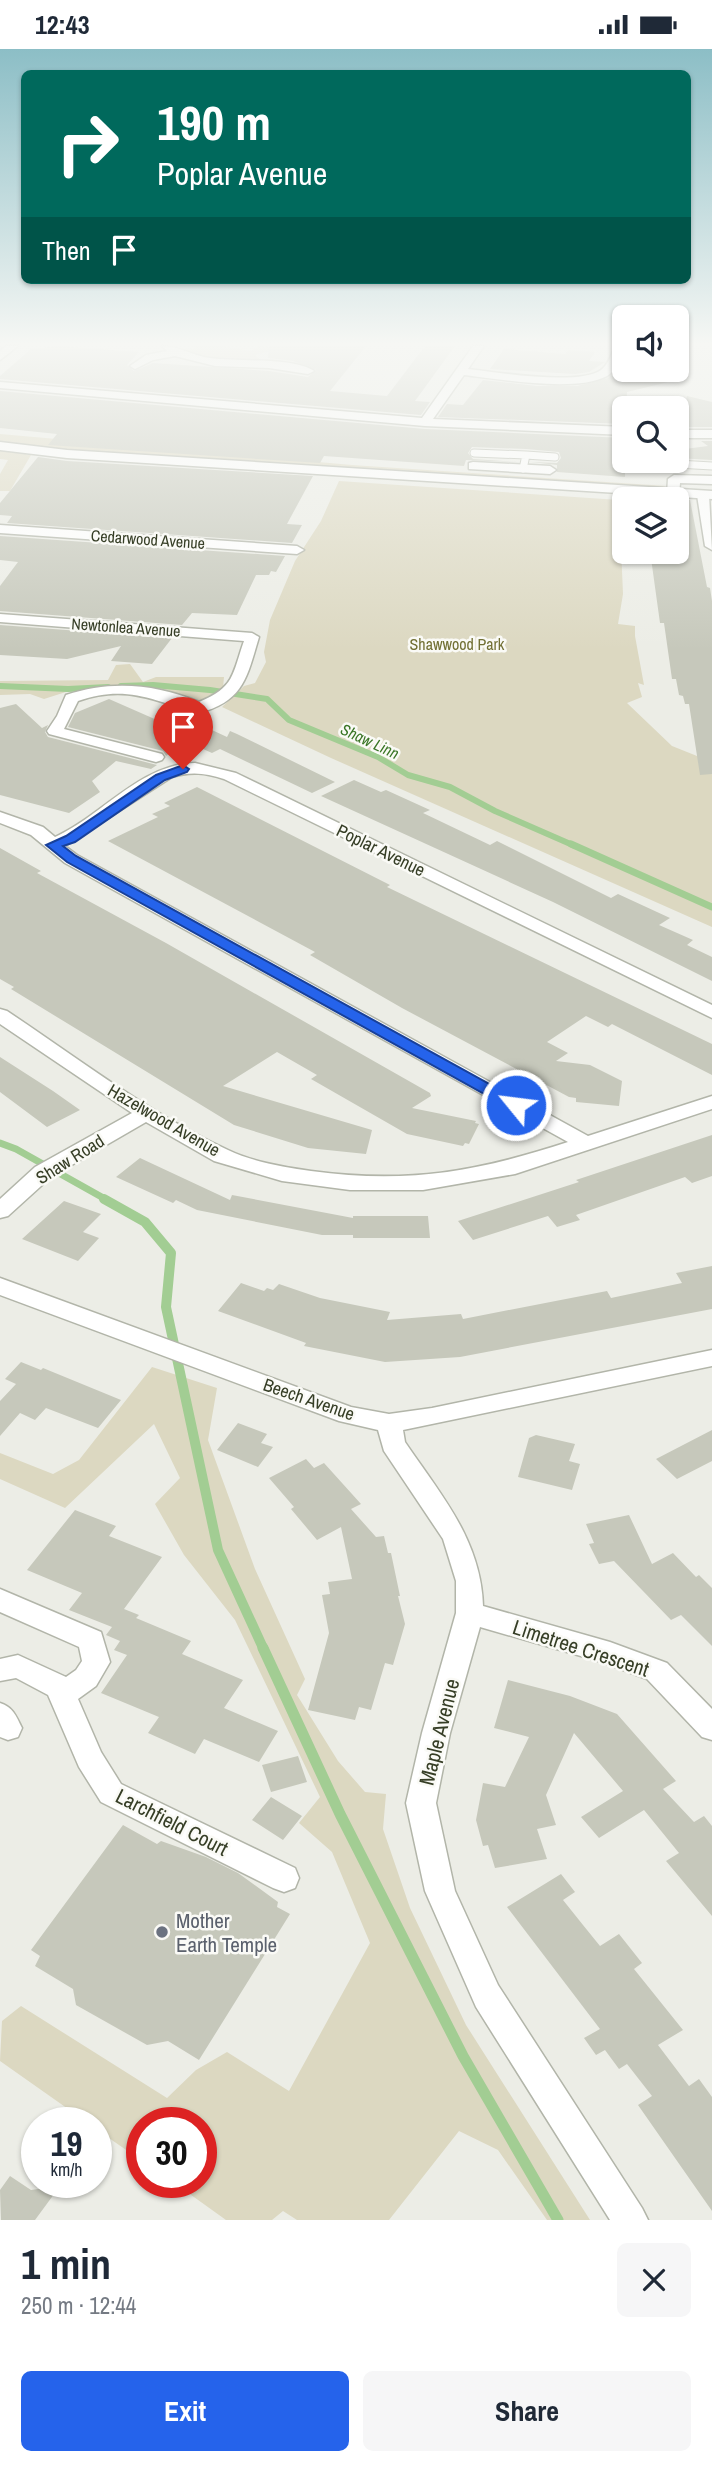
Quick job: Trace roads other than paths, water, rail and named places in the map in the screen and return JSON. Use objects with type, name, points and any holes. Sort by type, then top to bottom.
[{"type":"street","points":[[11,447],[67,454],[612,489]]},
{"type":"street","points":[[474,460],[523,464],[550,470]]},
{"type":"street","points":[[517,483],[523,464]]},
{"type":"street","points":[[673,487],[674,478],[712,480]]},
{"type":"street","points":[[689,494],[708,495],[712,546]]},
{"type":"street","name":"Cedarwood Avenue","points":[[0,529],[297,550]]},
{"type":"street","name":"Newtonlea Avenue","points":[[0,618],[252,637],[237,684],[226,697],[200,708],[153,692],[85,692],[71,698],[65,716],[55,731],[156,757]]},
{"type":"street","name":"Poplar Avenue","points":[[53,845],[71,839],[161,777],[183,769],[207,769],[230,776],[712,1012]]},
{"type":"street","points":[[0,817],[37,831],[71,859],[587,1144]]},
{"type":"street","name":"Hazelwood Avenue","points":[[0,1015],[146,1113],[222,1156],[282,1174],[350,1183],[423,1183],[507,1169],[712,1103]]},
{"type":"street","name":"Shaw Road","points":[[0,1211],[43,1172],[146,1113]]},
{"type":"street","name":"Beech Avenue","points":[[0,1286],[348,1415],[389,1423],[432,1417],[712,1358]]},
{"type":"street","name":"Maple Avenue","points":[[389,1423],[393,1444],[455,1537],[469,1581],[470,1613],[436,1733],[421,1803],[440,1891],[487,1996],[630,2220]]},
{"type":"street","points":[[0,1600],[91,1640],[96,1662],[86,1678],[63,1695],[59,1687],[18,1666],[0,1669]]},
{"type":"street","name":"Limetree Crescent","points":[[470,1613],[610,1653],[657,1671],[712,1728]]},
{"type":"street","name":"Larchfield Court","points":[[63,1695],[89,1758],[111,1793],[284,1878]]},
{"type":"lane","points":[[523,464],[555,457]]},
{"type":"lane","points":[[689,465],[712,466]]},
{"type":"waterway","name":"Shaw Linn","points":[[121,686],[153,685],[210,690],[267,699],[289,720],[378,757],[408,775],[450,787],[495,811],[575,846]]},
{"type":"waterway","name":"Shaw Linn","points":[[0,686],[68,689],[108,687]]},
{"type":"waterway","name":"Shaw Linn","points":[[571,844],[712,907]]},
{"type":"waterway","points":[[0,1143],[16,1149],[107,1200]]},
{"type":"waterway","points":[[104,1199],[145,1222],[171,1253],[166,1307],[218,1550],[264,1650]]},
{"type":"waterway","points":[[263,1648],[340,1814],[463,2056],[558,2220]]},
{"type":"place","name":"Mother Earth Temple","points":[[162,1932]]},
{"type":"park label","name":"Shawwood Park","points":[[457,644]]}]
